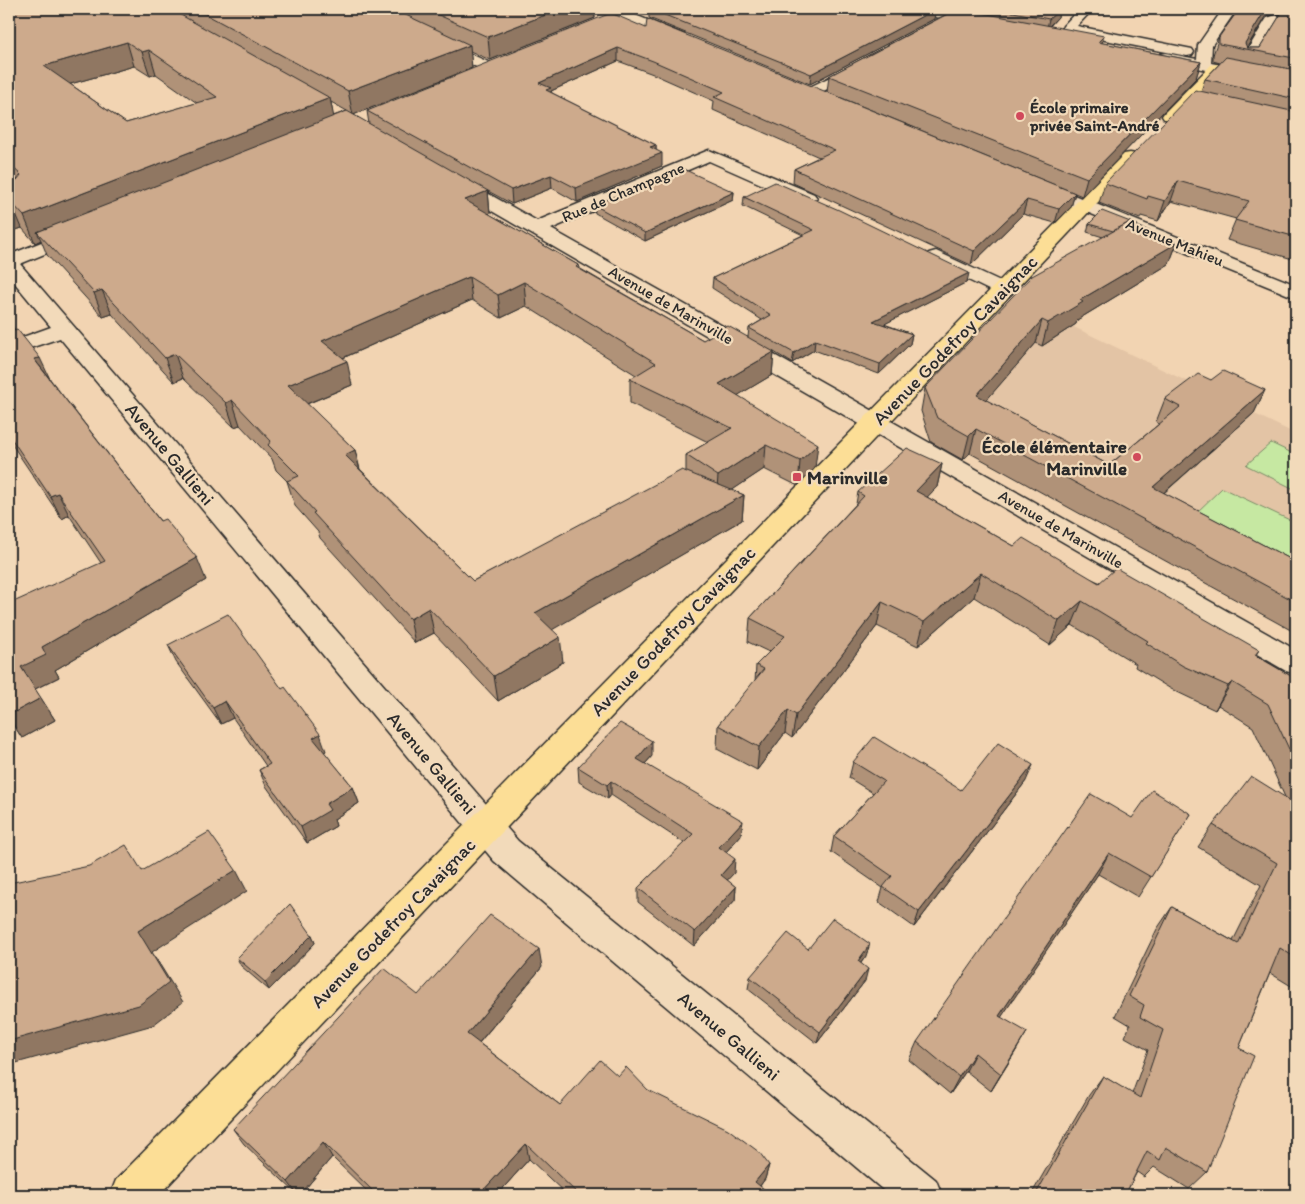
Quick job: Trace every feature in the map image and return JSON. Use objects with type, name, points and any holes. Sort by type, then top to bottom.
[{"type":"main road","points":[[1159,128],[1185,101],[1207,62],[1295,73]]},
{"type":"main road","name":"Avenue Godefroy Cavaignac","points":[[131,1195],[1140,148]]},
{"type":"street","points":[[915,9],[1000,25]]},
{"type":"street","points":[[1086,9],[1070,26],[1070,29],[1207,62]]},
{"type":"street","points":[[1207,62],[1204,45],[1230,9]]},
{"type":"street","points":[[600,24],[623,11],[697,45]]},
{"type":"street","points":[[938,25],[954,16]]},
{"type":"street","points":[[1247,62],[1272,21],[1276,19],[1296,21]]},
{"type":"street","points":[[1058,37],[1207,62]]},
{"type":"street","points":[[428,38],[490,68]]},
{"type":"street","points":[[811,92],[872,60]]},
{"type":"street","points":[[471,76],[508,61]]},
{"type":"street","points":[[794,85],[829,100]]},
{"type":"street","points":[[1185,101],[1203,105]]},
{"type":"street","name":"Rue de Champagne","points":[[537,228],[709,155],[827,206]]},
{"type":"street","name":"Avenue de Marinville","points":[[441,175],[537,228],[874,423],[1296,663]]},
{"type":"street","name":"Avenue Mahieu","points":[[1029,182],[1296,292]]},
{"type":"street","points":[[9,263],[96,226]]},
{"type":"street","points":[[922,251],[1004,290]]},
{"type":"street","name":"Avenue Gallieni","points":[[9,263],[506,851],[921,1195]]},
{"type":"street","points":[[9,349],[64,329]]},
{"type":"shaded area","name":"École élémentaire Marinville","points":[[1022,302],[1296,434],[1296,633],[927,428]]},
{"type":"green space","points":[[1271,443],[1296,455],[1296,490],[1246,465]]},
{"type":"green space","points":[[1222,488],[1296,523],[1296,565],[1195,514]]},
{"type":"building","points":[[9,9],[170,9],[330,98],[24,216],[11,202],[9,203],[9,182],[17,180],[21,175],[9,164]],"holes":[[[127,42],[142,52],[149,50],[217,97],[126,123],[44,66]]]},
{"type":"building","points":[[196,9],[393,9],[470,45],[348,91]]},
{"type":"building","points":[[425,9],[561,9],[488,37]]},
{"type":"building","points":[[650,9],[936,9],[811,74]]},
{"type":"building","points":[[957,9],[1104,36],[1098,42],[1201,62],[1087,178],[829,76]]},
{"type":"building","points":[[998,9],[1060,9],[1049,19]]},
{"type":"building","points":[[1239,9],[1266,9],[1245,43],[1247,48],[1260,48],[1284,9],[1296,9],[1296,45],[1291,52],[1294,58],[1219,44],[1219,37]]},
{"type":"building","points":[[611,13],[646,28],[647,19],[1075,193],[1059,209],[1027,200],[974,251],[794,169],[835,150],[714,97],[724,92],[618,48],[539,83],[551,88],[546,90],[656,145],[650,147],[662,153],[576,188],[551,175],[511,190],[367,111]]},
{"type":"building","points":[[1226,57],[1296,70],[1296,99],[1205,79]]},
{"type":"building","points":[[1195,90],[1296,112],[1296,237],[1235,220],[1249,201],[1178,181],[1165,201],[1148,196],[1147,199],[1105,183]]},
{"type":"building","points":[[347,111],[488,191],[465,200],[703,340],[728,326],[774,352],[719,384],[818,444],[800,461],[766,445],[718,476],[686,455],[732,428],[630,379],[656,363],[524,282],[498,295],[469,277],[322,341],[347,361],[288,385],[355,450],[345,455],[473,581],[682,470],[744,495],[535,613],[560,637],[494,676],[429,608],[410,619],[313,513],[315,512],[287,481],[299,476],[268,445],[271,441],[232,400],[226,403],[175,354],[165,358],[102,290],[94,293],[37,232]]},
{"type":"building","points":[[681,168],[734,192],[645,233],[594,205]]},
{"type":"building","points":[[775,182],[839,210],[969,273],[873,321],[912,334],[880,364],[815,340],[794,353],[749,328],[771,315],[713,278],[814,230],[744,197]]},
{"type":"building","points":[[1102,211],[1138,225],[1128,223],[1113,231],[1089,224]]},
{"type":"building","points":[[1128,223],[1177,243],[1080,300],[1083,302],[1048,323],[1042,320],[977,395],[1109,465],[1180,407],[1165,399],[1198,374],[1211,380],[1223,371],[1265,390],[1153,487],[1296,562],[1296,602],[976,429],[969,436],[937,418],[925,388],[1032,276]]},
{"type":"building","points":[[17,329],[40,358],[34,359],[160,521],[165,519],[197,558],[42,647],[46,655],[21,667],[41,698],[9,715],[9,604],[105,561],[58,493],[50,496],[9,435],[9,332]]},
{"type":"building","points":[[907,448],[942,464],[916,491],[1014,546],[1023,538],[1099,583],[1116,568],[1259,650],[1255,655],[1296,679],[1296,764],[1268,704],[1232,682],[1228,686],[1183,666],[1146,643],[1148,641],[1082,601],[1059,621],[981,573],[924,622],[882,602],[796,715],[788,710],[759,747],[718,725],[764,669],[756,665],[785,636],[750,618],[864,496],[858,492]]},
{"type":"building","points":[[228,614],[282,689],[285,687],[320,734],[313,738],[353,787],[326,804],[330,810],[301,827],[259,770],[270,764],[225,701],[213,708],[168,645]]},
{"type":"building","points":[[620,723],[652,741],[637,759],[743,821],[719,847],[735,859],[721,875],[736,887],[695,932],[638,888],[693,834],[611,781],[607,785],[578,767]]},
{"type":"building","points":[[874,737],[961,790],[998,743],[1033,765],[919,912],[883,887],[892,876],[834,836],[884,781],[853,762]]},
{"type":"building","points":[[1251,776],[1296,804],[1296,958],[1280,948],[1239,1048],[1254,1056],[1207,1172],[1166,1147],[1160,1160],[1147,1151],[1125,1195],[1041,1195],[1037,1192],[1103,1076],[1140,1098],[1163,1030],[1140,1017],[1144,1005],[1129,996],[1172,907],[1238,944],[1277,863],[1213,825]]},
{"type":"building","points":[[1152,790],[1191,814],[1151,877],[1109,853],[999,1016],[1027,1032],[1001,1074],[975,1053],[959,1077],[917,1042],[1091,794],[1132,818]]},
{"type":"building","points":[[209,832],[236,870],[138,931],[169,982],[139,1005],[9,1041],[9,883],[89,866],[126,845],[142,871]]},
{"type":"building","points":[[290,904],[312,935],[265,982],[237,958]]},
{"type":"building","points":[[490,915],[539,949],[467,1034],[560,1105],[600,1060],[618,1076],[626,1067],[648,1090],[728,1129],[759,1152],[769,1165],[755,1182],[771,1195],[579,1195],[526,1144],[479,1195],[377,1195],[323,1142],[288,1182],[233,1129],[384,968],[418,995]]},
{"type":"building","points":[[833,918],[870,944],[858,961],[868,969],[820,1032],[750,977],[788,933],[808,949]]},
{"type":"place","name":"École primaire privée Saint-André","points":[[1020,116]]},
{"type":"place","name":"École élémentaire Marinville","points":[[1137,457]]},
{"type":"place","name":"Marinville","points":[[797,477]]}]
